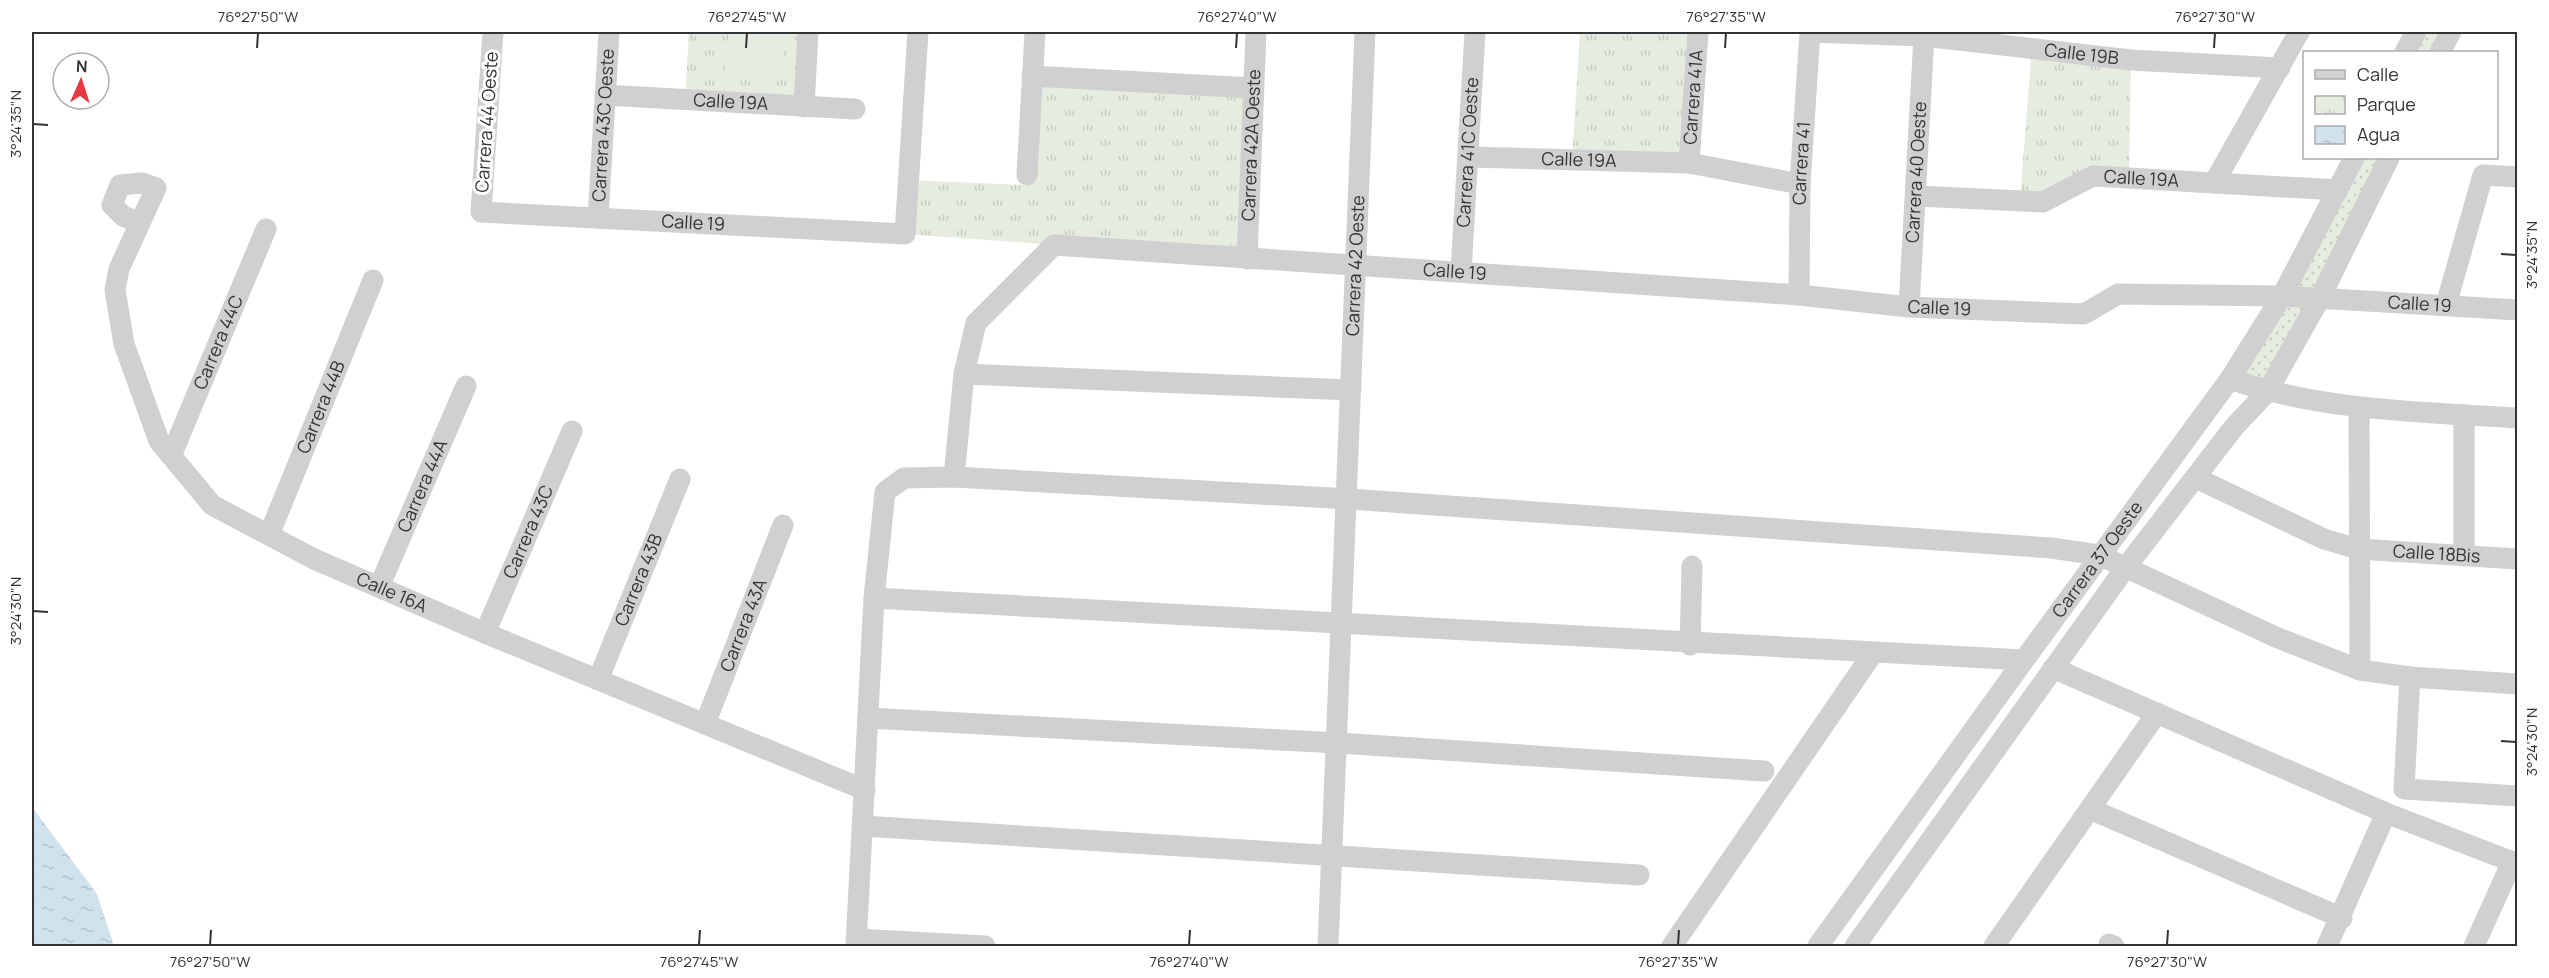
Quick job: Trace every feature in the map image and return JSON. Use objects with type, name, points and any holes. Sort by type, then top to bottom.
[{"type":"street","name":"Carrera 44 Oeste","points":[[481,212],[493,32]]},
{"type":"street","name":"Carrera 43C Oeste","points":[[598,218],[609,32]]},
{"type":"street","points":[[804,107],[808,32]]},
{"type":"street","name":"Calle 19","points":[[481,212],[905,234],[918,32]]},
{"type":"street","points":[[1027,175],[1035,32]]},
{"type":"street","name":"Carrera 42A Oeste","points":[[1247,259],[1256,32]]},
{"type":"street","name":"Carrera 42 Oeste","points":[[1328,946],[1343,623],[1365,32]]},
{"type":"street","name":"Carrera 41C Oeste","points":[[1461,272],[1475,32]]},
{"type":"street","name":"Carrera 41A","points":[[1689,163],[1698,32]]},
{"type":"street","name":"Calle 19B","points":[[1810,32],[1924,36],[2131,60],[2280,68]]},
{"type":"street","name":"Carrera 41","points":[[1799,295],[1800,184],[1810,32]]},
{"type":"street","points":[[2214,183],[2299,32]]},
{"type":"street","points":[[2406,51],[2416,32]]},
{"type":"street","points":[[2441,51],[2451,32]]},
{"type":"street","name":"Carrera 40 Oeste","points":[[1909,307],[1924,36]]},
{"type":"street","points":[[1032,76],[1253,88]]},
{"type":"street","name":"Calle 19A","points":[[605,95],[855,110]]},
{"type":"street","name":"Calle 19A","points":[[1468,157],[1689,163],[1800,184]]},
{"type":"street","name":"Carrera 37 Oeste","points":[[1818,946],[2230,379],[2282,296],[2354,159]]},
{"type":"street","name":"Carrera 37 Oeste","points":[[1855,946],[2126,567],[2234,427],[2267,392],[2320,298],[2389,159]]},
{"type":"street","points":[[2446,305],[2483,175],[2517,177]]},
{"type":"street","name":"Calle 19A","points":[[1916,196],[2043,202],[2093,176],[2338,190]]},
{"type":"street","name":"Calle 16A","points":[[140,223],[119,269],[115,291],[123,344],[159,441],[212,505],[314,559],[485,633],[865,790]]},
{"type":"street","name":"Carrera 44C","points":[[171,456],[266,229]]},
{"type":"street","name":"Calle 19","points":[[954,477],[964,374],[976,323],[1054,245],[1799,295],[1909,307],[2084,314],[2118,294],[2282,296],[2517,309]]},
{"type":"street","name":"Carrera 44B","points":[[269,535],[373,280]]},
{"type":"street","points":[[964,374],[1351,390]]},
{"type":"street","points":[[2230,379],[2267,392],[2359,407],[2517,418]]},
{"type":"street","name":"Carrera 44A","points":[[379,586],[466,386]]},
{"type":"street","points":[[2359,407],[2360,670]]},
{"type":"street","points":[[2464,415],[2464,556]]},
{"type":"street","name":"Carrera 43C","points":[[485,633],[572,431]]},
{"type":"street","points":[[985,946],[856,943],[874,598],[885,492],[904,478],[954,477],[1348,498],[2051,548],[2100,555],[2278,638],[2360,670],[2410,677],[2517,684]]},
{"type":"street","name":"Calle 18Bis","points":[[2196,478],[2324,539],[2358,549],[2517,559]]},
{"type":"street","name":"Carrera 43B","points":[[598,680],[680,479]]},
{"type":"street","name":"Carrera 43A","points":[[705,724],[783,525]]},
{"type":"street","points":[[1690,645],[1692,566]]},
{"type":"street","points":[[874,598],[1343,623],[1690,645],[2024,660]]},
{"type":"street","points":[[1672,946],[1874,653]]},
{"type":"street","points":[[2053,668],[2386,813],[2515,863],[2474,946]]},
{"type":"street","points":[[2410,677],[2404,789],[2517,796]]},
{"type":"street","points":[[1994,946],[2157,713]]},
{"type":"street","points":[[868,718],[1338,743],[1764,771]]},
{"type":"street","points":[[2090,809],[2342,918]]},
{"type":"street","points":[[2327,946],[2342,918],[2386,813]]},
{"type":"street","points":[[863,826],[1639,875]]},
{"type":"green space","points":[[689,32],[808,32],[804,107],[685,100]]},
{"type":"green space","points":[[729,32],[785,32],[782,75],[726,71]]},
{"type":"green space","points":[[1580,32],[1698,32],[1689,163],[1572,160]]},
{"type":"green space","points":[[2416,32],[2451,32],[2441,51],[2406,51]]},
{"type":"green space","points":[[2032,47],[2131,60],[2129,178],[2020,200]]},
{"type":"green space","points":[[1032,76],[1253,88],[1247,259],[905,234],[908,180],[1026,185]]},
{"type":"green space","points":[[2353,159],[2388,159],[2267,392],[2230,379]]},
{"type":"water","points":[[32,807],[97,894],[114,946],[32,946]]}]
